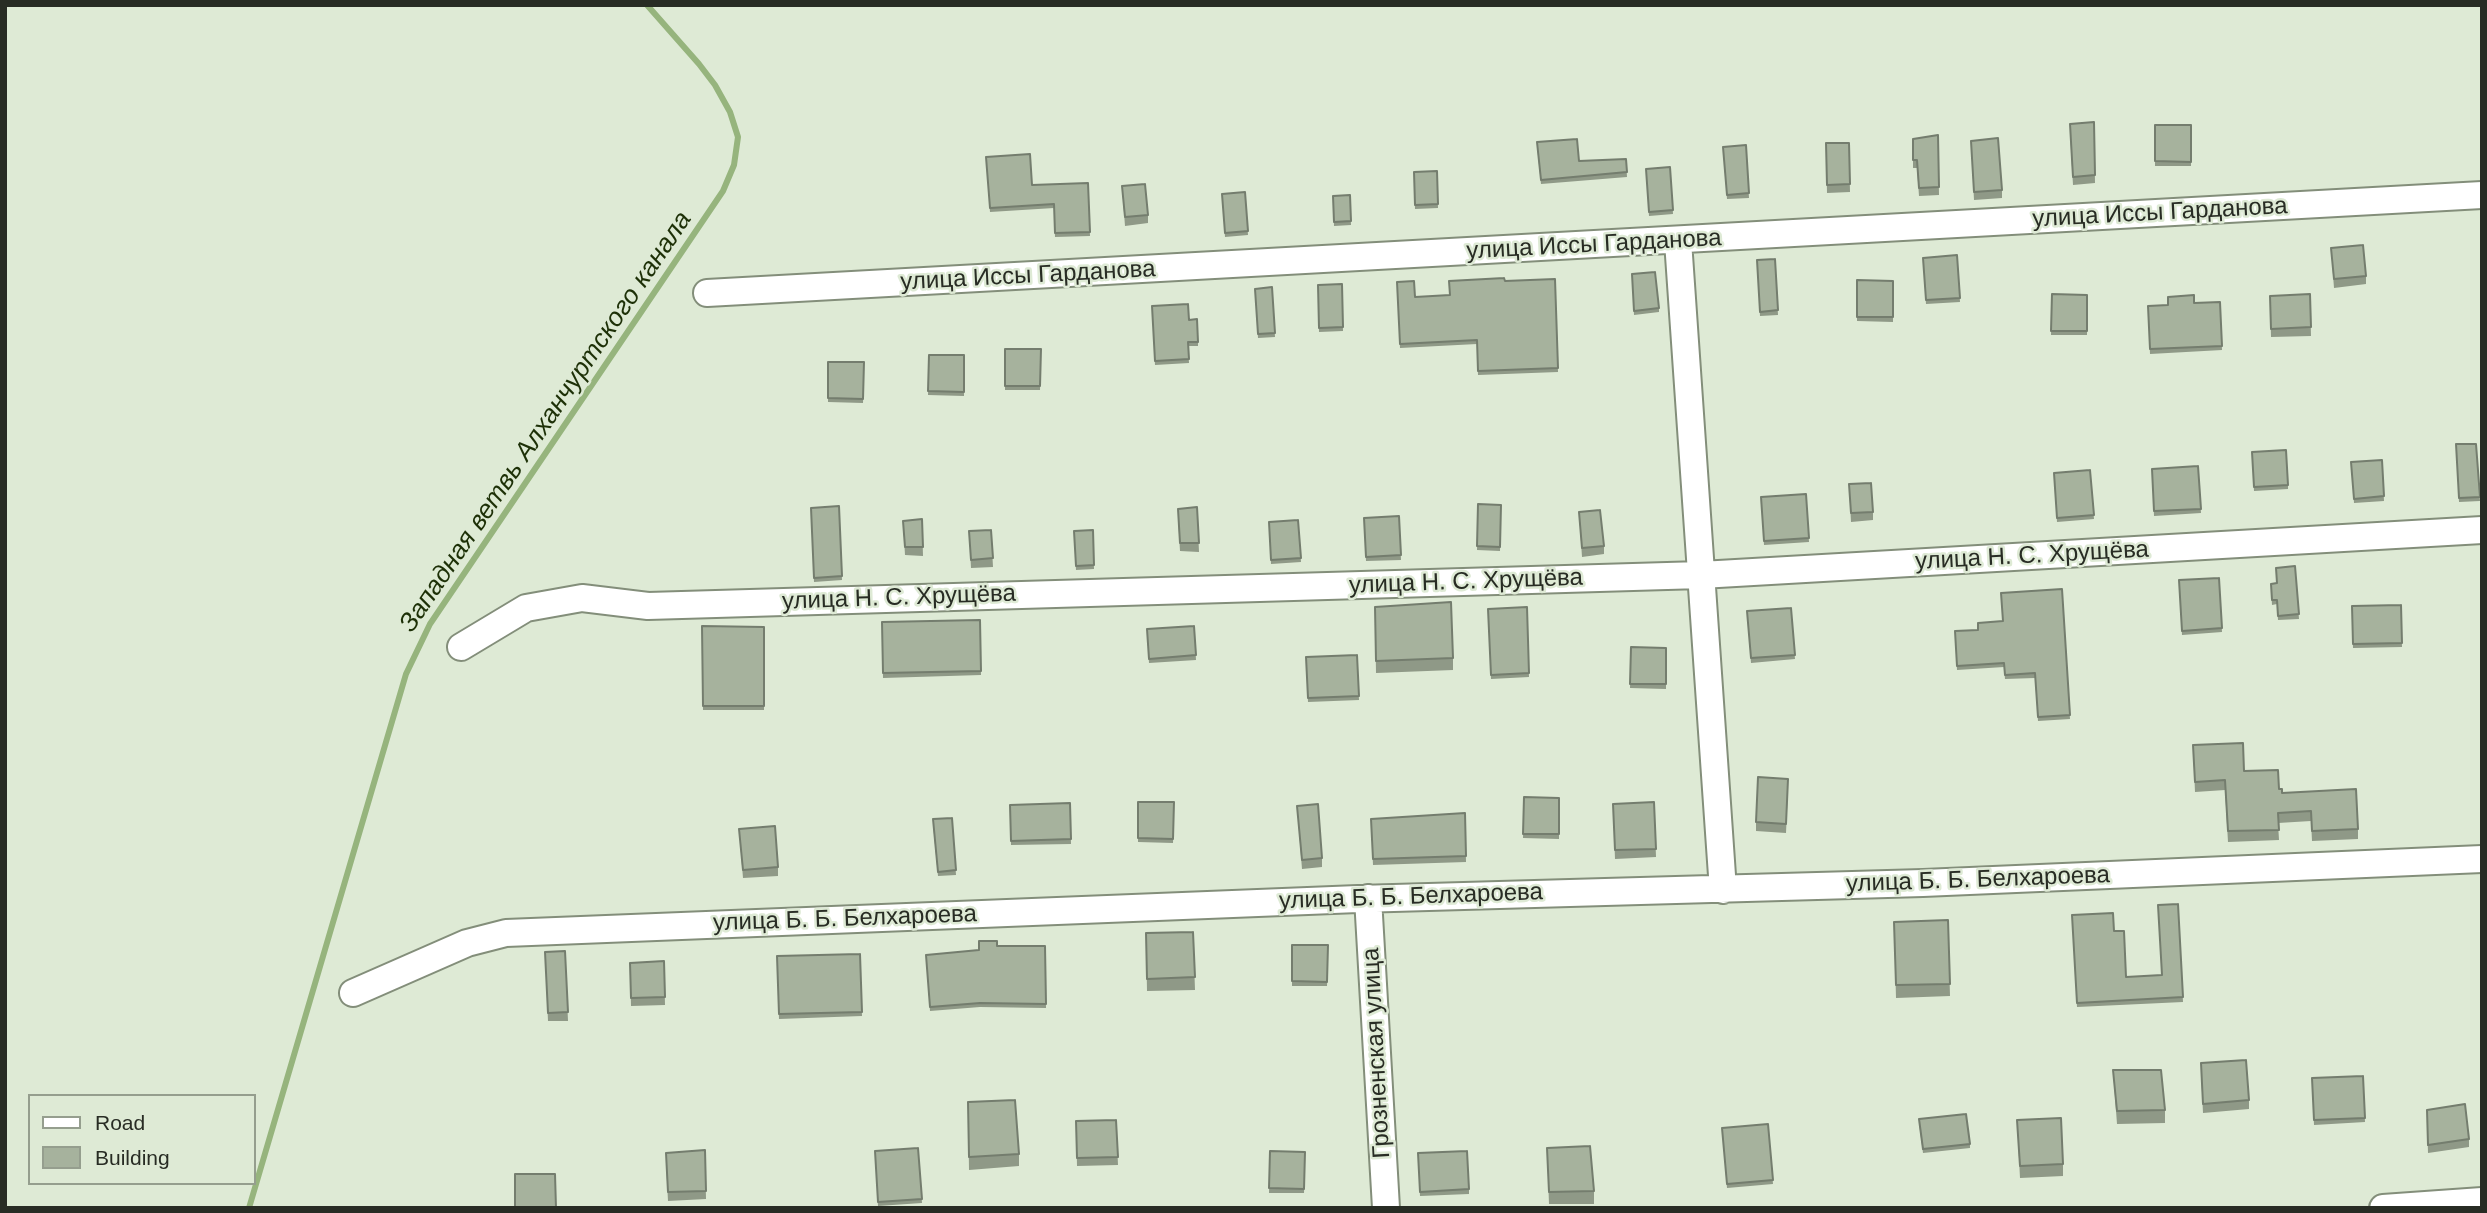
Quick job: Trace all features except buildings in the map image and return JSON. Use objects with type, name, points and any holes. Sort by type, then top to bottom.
[{"type":"street","name":"улица Иссы Гарданова","points":[[707,293],[2482,195]]},
{"type":"street","points":[[1678,241],[1723,890]]},
{"type":"street","name":"улица Н. С. Хрущёва","points":[[461,647],[526,608],[582,598],[648,606],[1700,575],[2482,530]]},
{"type":"street","name":"улица Б. Б. Белхароева","points":[[353,993],[467,943],[506,933],[1368,898],[1623,890],[1723,890],[2482,859]]},
{"type":"street","name":"Грозненская улица","points":[[1368,898],[1386,1208]]},
{"type":"street","points":[[2382,1208],[2482,1201]]},
{"type":"waterway","name":"Западная ветвь Алханчуртского канала","points":[[256,1184],[406,674],[430,624],[723,191],[734,165],[738,137],[730,112],[699,64],[647,5]]},
{"type":"waterway","name":"Западная ветвь Алханчуртского канала","points":[[249,1208],[256,1185]]}]
